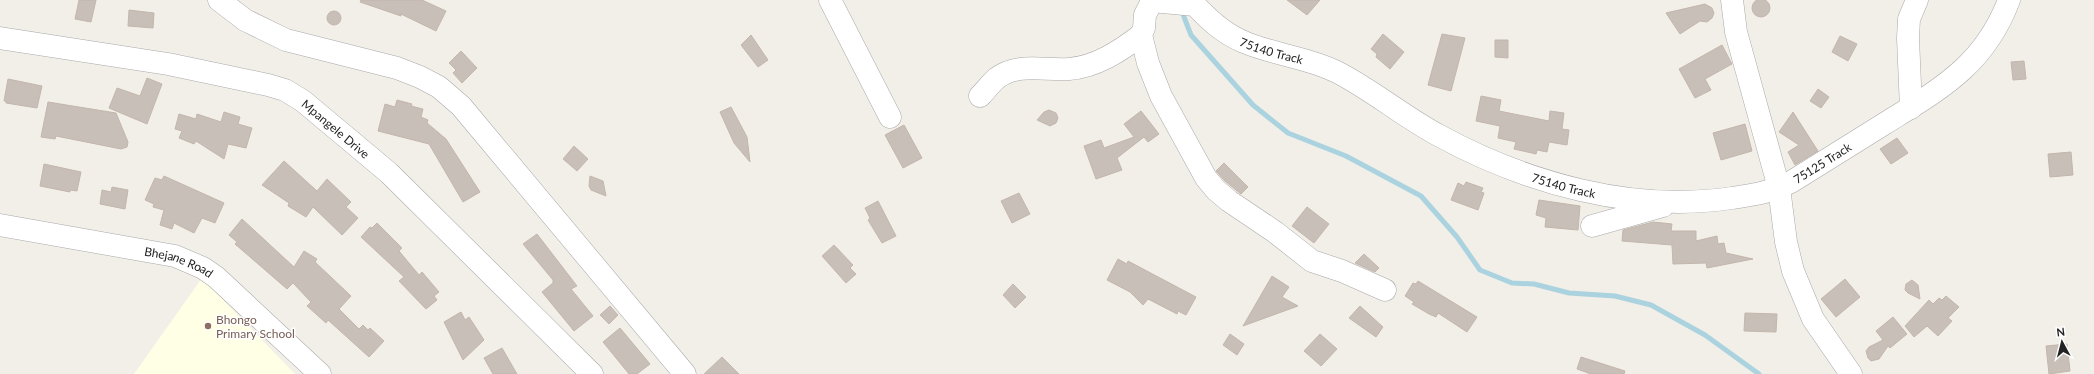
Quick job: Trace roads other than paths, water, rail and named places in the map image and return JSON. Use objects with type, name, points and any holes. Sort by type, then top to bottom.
[{"type":"street","points":[[219,0],[245,20],[286,40],[397,68],[439,87],[461,106],[686,374]]},
{"type":"street","points":[[830,0],[890,117]]},
{"type":"street","points":[[1732,0],[1736,32],[1779,188]]},
{"type":"street","points":[[1911,108],[1908,38],[1909,19],[1917,0]]},
{"type":"street","name":"75125 Track","points":[[1851,374],[1813,319],[1798,284],[1786,242],[1779,188],[1911,108],[1950,81],[1979,54],[2002,17],[2009,0]]},
{"type":"street","name":"75140 Track","points":[[1385,290],[1342,270],[1312,261],[1216,190],[1206,178],[1161,96],[1148,63],[1141,35],[1144,28],[1145,15],[1159,2],[1195,5],[1210,21],[1225,32],[1244,42],[1308,60],[1336,71],[1438,135],[1508,168],[1585,192],[1660,202],[1720,200],[1779,188]]},
{"type":"street","points":[[980,96],[998,78],[1014,70],[1070,69],[1092,64],[1124,48],[1141,35]]},
{"type":"street","name":"Mpangele Drive","points":[[0,38],[168,64],[268,85],[284,90],[297,97],[388,173],[592,374]]},
{"type":"street","points":[[1592,226],[1639,212],[1686,201]]},
{"type":"street","name":"Bhejane Road","points":[[0,225],[175,256],[203,268],[216,277],[320,374]]},
{"type":"waterway","points":[[1183,9],[1184,17],[1191,35],[1253,105],[1288,133],[1346,156],[1421,196],[1457,237],[1480,270],[1512,283],[1534,284],[1569,293],[1615,296],[1651,305],[1705,335],[1759,374]]},
{"type":"place","name":"Bhongo Primary School","points":[[208,326]]}]
